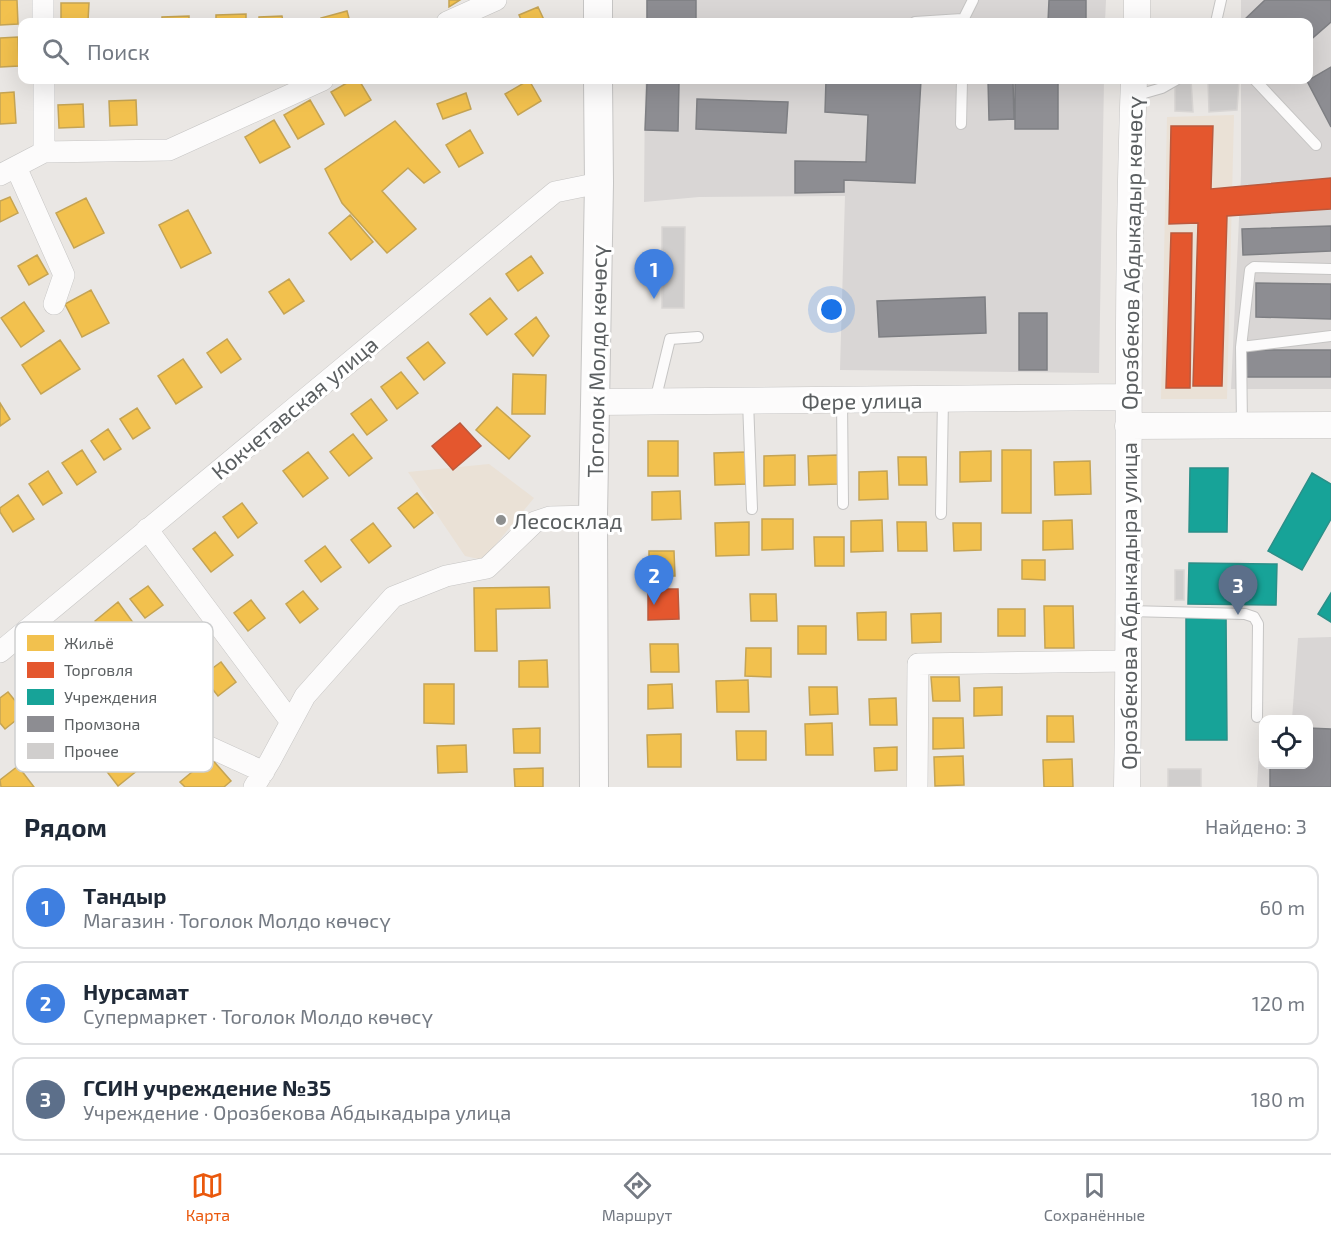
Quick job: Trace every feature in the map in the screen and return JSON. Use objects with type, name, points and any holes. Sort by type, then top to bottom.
[{"type":"main road","points":[[598,0],[598,18]]},
{"type":"main road","name":"Тоголок Молдо көчөсү","points":[[594,787],[593,516],[598,84]]},
{"type":"street","points":[[43,0],[43,18]]},
{"type":"street","points":[[456,18],[496,0]]},
{"type":"street","points":[[1137,0],[1137,18]]},
{"type":"street","points":[[44,84],[44,152]]},
{"type":"street","points":[[54,304],[64,275],[8,171],[44,152],[170,150],[314,84]]},
{"type":"street","name":"Орозбеков Абдыкадыр көчөсү","points":[[1128,426],[1134,88]]},
{"type":"street","name":"Кокчетавская улица","points":[[36,622],[555,192],[598,183]]},
{"type":"street","name":"Фере улица","points":[[596,402],[1128,397]]},
{"type":"street","points":[[1128,426],[1331,425]]},
{"type":"street","name":"Орозбекова Абдыкадыра улица","points":[[1127,787],[1128,426]]},
{"type":"street","points":[[213,753],[259,779],[305,696],[393,597],[446,576],[487,568],[535,522],[550,517],[593,516]]},
{"type":"street","points":[[147,530],[291,722]]},
{"type":"street","name":"Кокчетавская улица","points":[[0,652],[15,640]]},
{"type":"street","points":[[916,787],[918,664],[1129,661]]},
{"type":"lane","points":[[964,18],[973,0]]},
{"type":"lane","points":[[1217,18],[1221,0]]},
{"type":"lane","points":[[961,124],[962,84]]},
{"type":"lane","points":[[1134,88],[1162,88],[1169,84]]},
{"type":"lane","points":[[1260,84],[1316,145]]},
{"type":"lane","points":[[1242,426],[1241,347],[1251,268],[1331,269]]},
{"type":"lane","points":[[1241,347],[1331,336]]},
{"type":"lane","points":[[655,401],[670,339],[698,337]]},
{"type":"lane","points":[[941,514],[943,399]]},
{"type":"lane","points":[[842,400],[843,504]]},
{"type":"lane","points":[[748,401],[752,509]]},
{"type":"lane","points":[[1129,611],[1245,614],[1254,617],[1258,624],[1257,717]]},
{"type":"shaded area","points":[[646,0],[1106,0],[1105,18],[646,18]]},
{"type":"shaded area","points":[[1241,0],[1331,0],[1331,389],[1231,389],[1241,176],[1241,84],[1313,84],[1313,18],[1241,18]]},
{"type":"shaded area","points":[[645,84],[1104,84],[1099,373],[840,370],[845,196],[699,197],[644,202]]},
{"type":"shaded area","points":[[1234,115],[1227,399],[1161,399],[1167,117]]},
{"type":"shaded area","points":[[489,464],[534,498],[483,560],[465,556],[408,472]]},
{"type":"shaded area","points":[[1331,637],[1331,787],[1257,787],[1259,750],[1259,769],[1313,769],[1313,715],[1292,715],[1298,638]]},
{"type":"building: Жильё","points":[[0,0],[17,0],[18,24],[0,25]]},
{"type":"building: Жильё","points":[[449,0],[460,0],[449,7]]},
{"type":"building: Жильё","points":[[61,3],[89,3],[88,18],[61,18]]},
{"type":"building: Жильё","points":[[538,7],[543,18],[520,18],[519,15]]},
{"type":"building: Жильё","points":[[347,11],[349,18],[321,18]]},
{"type":"building: Жильё","points":[[246,14],[246,18],[216,18],[216,15]]},
{"type":"building: Жильё","points":[[189,16],[189,18],[162,18]]},
{"type":"building: Жильё","points":[[282,16],[282,18],[259,18]]},
{"type":"building: Жильё","points":[[18,37],[18,66],[0,67],[0,38]]},
{"type":"building: Жильё","points":[[345,84],[361,84],[371,100],[345,116],[331,92]]},
{"type":"building: Жильё","points":[[522,84],[531,84],[541,101],[518,115],[505,94]]},
{"type":"building: Жильё","points":[[14,92],[16,123],[0,124],[0,93]]},
{"type":"building: Жильё","points":[[466,93],[471,109],[443,119],[437,104]]},
{"type":"building: Жильё","points":[[136,100],[137,125],[110,126],[109,101]]},
{"type":"building: Жильё","points":[[310,100],[324,124],[298,139],[284,115]]},
{"type":"building: Жильё","points":[[83,104],[84,127],[59,128],[58,105]]},
{"type":"building: Жильё","points":[[274,120],[290,147],[260,163],[245,137]]},
{"type":"building: Жильё","points":[[395,121],[440,172],[424,183],[408,168],[382,191],[416,229],[387,253],[342,203],[325,169]]},
{"type":"building: Жильё","points":[[470,130],[483,153],[459,167],[446,145]]},
{"type":"building: Жильё","points":[[10,197],[18,213],[0,222],[0,201]]},
{"type":"building: Жильё","points":[[86,198],[104,233],[74,248],[56,213]]},
{"type":"building: Жильё","points":[[188,210],[211,253],[181,268],[159,225]]},
{"type":"building: Жильё","points":[[350,215],[373,242],[351,260],[329,233]]},
{"type":"building: Жильё","points":[[37,255],[48,274],[29,285],[18,266]]},
{"type":"building: Жильё","points":[[531,256],[543,273],[518,291],[506,274]]},
{"type":"building: Жильё","points":[[289,279],[304,301],[284,314],[269,292]]},
{"type":"building: Жильё","points":[[91,290],[109,323],[82,337],[65,304]]},
{"type":"building: Жильё","points":[[490,298],[507,319],[487,335],[470,314]]},
{"type":"building: Жильё","points":[[24,302],[44,331],[21,347],[1,318]]},
{"type":"building: Жильё","points":[[536,317],[549,336],[533,356],[515,334]]},
{"type":"building: Жильё","points":[[227,339],[241,359],[221,373],[207,353]]},
{"type":"building: Жильё","points":[[60,340],[80,369],[41,394],[22,365]]},
{"type":"building: Жильё","points":[[428,342],[445,363],[424,380],[407,358]]},
{"type":"building: Жильё","points":[[183,359],[202,387],[176,404],[158,376]]},
{"type":"building: Жильё","points":[[401,372],[418,393],[397,409],[381,387]]},
{"type":"building: Жильё","points":[[513,374],[546,375],[545,414],[512,414]]},
{"type":"building: Жильё","points":[[371,399],[387,420],[367,435],[351,414]]},
{"type":"building: Жильё","points":[[0,403],[10,419],[0,426]]},
{"type":"building: Жильё","points":[[497,407],[530,436],[509,459],[476,430]]},
{"type":"building: Жильё","points":[[137,408],[150,428],[133,439],[120,419]]},
{"type":"building: Жильё","points":[[108,429],[121,449],[104,460],[91,441]]},
{"type":"building: Жильё","points":[[353,434],[372,458],[349,476],[330,452]]},
{"type":"building: Жильё","points":[[648,441],[678,441],[678,476],[648,476]]},
{"type":"building: Жильё","points":[[82,450],[96,472],[77,485],[62,463]]},
{"type":"building: Жильё","points":[[1002,450],[1031,450],[1031,513],[1002,513]]},
{"type":"building: Жильё","points":[[991,451],[991,481],[960,482],[960,452]]},
{"type":"building: Жильё","points":[[308,452],[328,478],[303,497],[283,471]]},
{"type":"building: Жильё","points":[[746,452],[747,484],[715,485],[714,453]]},
{"type":"building: Жильё","points":[[795,455],[795,485],[764,486],[764,456]]},
{"type":"building: Жильё","points":[[838,455],[838,484],[809,485],[808,456]]},
{"type":"building: Жильё","points":[[898,457],[926,457],[927,485],[899,485]]},
{"type":"building: Жильё","points":[[1090,461],[1091,494],[1055,495],[1054,462]]},
{"type":"building: Жильё","points":[[48,471],[62,493],[43,505],[29,484]]},
{"type":"building: Жильё","points":[[887,471],[888,499],[859,500],[859,472]]},
{"type":"building: Жильё","points":[[680,491],[681,519],[652,520],[652,492]]},
{"type":"building: Жильё","points":[[417,493],[433,513],[414,528],[398,508]]},
{"type":"building: Жильё","points":[[18,495],[34,519],[13,532],[0,512],[0,508]]},
{"type":"building: Жильё","points":[[242,503],[257,523],[238,538],[223,517]]},
{"type":"building: Жильё","points":[[762,519],[793,519],[793,549],[762,550]]},
{"type":"building: Жильё","points":[[882,520],[883,551],[851,552],[851,521]]},
{"type":"building: Жильё","points":[[1072,520],[1073,549],[1043,550],[1043,521]]},
{"type":"building: Жильё","points":[[749,522],[749,555],[716,556],[715,523]]},
{"type":"building: Жильё","points":[[897,522],[926,522],[927,551],[898,551]]},
{"type":"building: Жильё","points":[[373,523],[391,546],[369,563],[351,540]]},
{"type":"building: Жильё","points":[[953,523],[981,523],[981,550],[954,551]]},
{"type":"building: Жильё","points":[[215,532],[233,555],[211,572],[193,549]]},
{"type":"building: Жильё","points":[[814,537],[844,537],[844,566],[815,566]]},
{"type":"building: Жильё","points":[[325,546],[341,567],[321,582],[305,561]]},
{"type":"building: Жильё","points":[[649,551],[674,551],[675,576],[649,576]]},
{"type":"building: Жильё","points":[[1022,560],[1045,560],[1045,580],[1022,579]]},
{"type":"building: Жильё","points":[[148,586],[163,605],[145,618],[130,599]]},
{"type":"building: Жильё","points":[[549,587],[550,608],[496,609],[497,651],[475,651],[474,588]]},
{"type":"building: Жильё","points":[[303,591],[318,609],[300,623],[286,604]]},
{"type":"building: Жильё","points":[[750,594],[776,594],[777,621],[751,621]]},
{"type":"building: Жильё","points":[[251,600],[265,618],[248,631],[234,613]]},
{"type":"building: Жильё","points":[[118,602],[133,622],[96,622]]},
{"type":"building: Жильё","points":[[1044,606],[1073,606],[1074,648],[1045,648]]},
{"type":"building: Жильё","points":[[998,609],[1025,609],[1025,636],[998,636]]},
{"type":"building: Жильё","points":[[886,612],[886,640],[858,640],[857,613]]},
{"type":"building: Жильё","points":[[941,613],[941,642],[912,643],[911,614]]},
{"type":"building: Жильё","points":[[798,626],[826,626],[826,654],[798,654]]},
{"type":"building: Жильё","points":[[650,644],[678,644],[679,672],[651,672]]},
{"type":"building: Жильё","points":[[746,648],[771,648],[771,677],[745,676]]},
{"type":"building: Жильё","points":[[547,660],[548,687],[519,687],[519,661]]},
{"type":"building: Жильё","points":[[221,662],[236,682],[218,696],[213,690],[213,668]]},
{"type":"building: Жильё","points":[[931,677],[959,677],[960,701],[933,701]]},
{"type":"building: Жильё","points":[[748,680],[749,712],[717,712],[716,681]]},
{"type":"building: Жильё","points":[[424,684],[454,684],[454,724],[424,723]]},
{"type":"building: Жильё","points":[[672,684],[673,708],[648,709],[648,685]]},
{"type":"building: Жильё","points":[[809,687],[837,687],[838,714],[810,715]]},
{"type":"building: Жильё","points":[[1002,687],[1002,715],[974,716],[974,688]]},
{"type":"building: Жильё","points":[[8,692],[15,701],[15,721],[5,729],[0,723],[0,698]]},
{"type":"building: Жильё","points":[[896,698],[897,725],[870,725],[869,699]]},
{"type":"building: Жильё","points":[[1047,716],[1073,716],[1074,742],[1047,742]]},
{"type":"building: Жильё","points":[[933,718],[963,718],[964,748],[933,749]]},
{"type":"building: Жильё","points":[[832,723],[833,755],[806,755],[805,724]]},
{"type":"building: Жильё","points":[[540,728],[540,753],[514,753],[513,729]]},
{"type":"building: Жильё","points":[[736,731],[766,731],[766,760],[737,760]]},
{"type":"building: Жильё","points":[[681,734],[681,767],[648,767],[647,735]]},
{"type":"building: Жильё","points":[[466,745],[467,772],[438,773],[437,746]]},
{"type":"building: Жильё","points":[[897,747],[897,770],[875,771],[874,748]]},
{"type":"building: Жильё","points":[[963,756],[964,785],[935,786],[934,757]]},
{"type":"building: Жильё","points":[[1072,759],[1073,787],[1044,787],[1043,760]]},
{"type":"building: Жильё","points":[[213,760],[231,781],[224,787],[185,787],[180,782],[192,772],[213,772]]},
{"type":"building: Жильё","points":[[15,768],[15,772],[23,772],[34,787],[1,787],[0,780]]},
{"type":"building: Жильё","points":[[543,768],[543,787],[515,787],[514,769]]},
{"type":"building: Жильё","points":[[107,772],[136,772],[118,786]]},
{"type":"building: Торговля","points":[[1171,126],[1213,126],[1211,189],[1331,178],[1331,209],[1227,216],[1222,386],[1193,386],[1198,223],[1169,224]]},
{"type":"building: Торговля","points":[[1171,233],[1192,233],[1190,388],[1166,388]]},
{"type":"building: Торговля","points":[[460,423],[481,446],[453,470],[432,446]]},
{"type":"building: Торговля","points":[[648,589],[678,589],[679,619],[648,620]]},
{"type":"building: Учреждения","points":[[1190,468],[1228,468],[1227,532],[1189,532]]},
{"type":"building: Учреждения","points":[[1312,473],[1331,484],[1331,519],[1302,570],[1268,551]]},
{"type":"building: Учреждения","points":[[1189,563],[1277,564],[1276,605],[1188,604]]},
{"type":"building: Учреждения","points":[[1331,593],[1331,622],[1318,614]]},
{"type":"building: Учреждения","points":[[1186,614],[1226,614],[1227,740],[1186,740]]},
{"type":"building: Промзона","points":[[647,0],[696,0],[696,18],[647,18]]},
{"type":"building: Промзона","points":[[1049,0],[1086,0],[1086,18],[1048,18]]},
{"type":"building: Промзона","points":[[1265,0],[1331,0],[1331,22],[1313,38],[1313,18],[1246,18]]},
{"type":"building: Промзона","points":[[1331,67],[1331,127],[1309,84],[1313,84],[1313,78]]},
{"type":"building: Промзона","points":[[647,84],[679,84],[678,131],[645,130]]},
{"type":"building: Промзона","points":[[826,84],[921,84],[915,183],[844,180],[844,192],[795,193],[795,161],[866,162],[868,115],[825,112]]},
{"type":"building: Промзона","points":[[988,84],[1013,84],[1014,119],[989,120]]},
{"type":"building: Промзона","points":[[1015,84],[1058,84],[1058,129],[1015,129]]},
{"type":"building: Промзона","points":[[697,99],[788,102],[786,133],[696,129]]},
{"type":"building: Промзона","points":[[1331,226],[1331,251],[1243,255],[1242,229]]},
{"type":"building: Промзона","points":[[1256,283],[1331,284],[1331,319],[1256,317]]},
{"type":"building: Промзона","points":[[985,297],[986,333],[879,337],[877,301]]},
{"type":"building: Промзона","points":[[1019,313],[1047,313],[1047,370],[1019,370]]},
{"type":"building: Промзона","points":[[1243,350],[1331,350],[1331,377],[1243,377]]},
{"type":"building: Промзона","points":[[1313,728],[1331,729],[1331,787],[1270,787],[1270,769],[1313,769]]},
{"type":"building: Прочее","points":[[1175,84],[1191,84],[1193,112],[1175,111]]},
{"type":"building: Прочее","points":[[1208,84],[1239,84],[1237,110],[1209,112]]},
{"type":"building: Прочее","points":[[662,227],[685,227],[684,308],[662,308]]},
{"type":"building: Прочее","points":[[1175,570],[1184,570],[1184,600],[1175,600]]},
{"type":"building: Прочее","points":[[1168,769],[1201,769],[1201,787],[1168,787]]},
{"type":"place","name":"Тандыр","points":[[654,299]]},
{"type":"place","name":"Лесосклад","points":[[501,520]]},
{"type":"place","name":"Нурсамат","points":[[654,605]]},
{"type":"place","name":"ГСИН учреждение №35","points":[[1238,615]]}]
